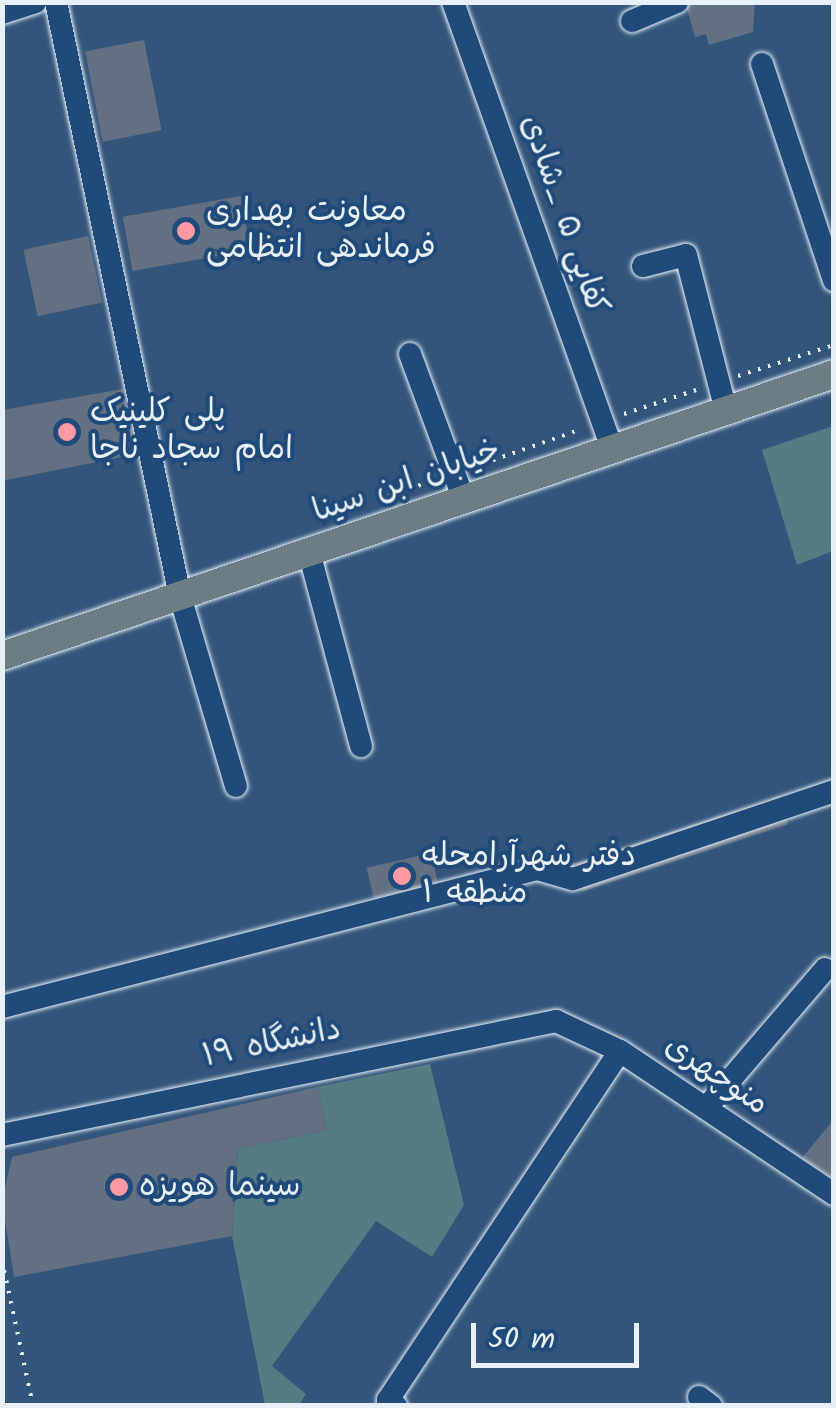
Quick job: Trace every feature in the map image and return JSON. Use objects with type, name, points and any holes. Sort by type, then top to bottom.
[{"type":"main road","name":"خیابان ابن سینا","points":[[2,656],[309,552],[459,486],[612,449],[834,374]]},
{"type":"street","points":[[2,13],[35,2]]},
{"type":"street","points":[[56,2],[180,596],[236,786]]},
{"type":"street","name":"کفایی ۵ _شادی","points":[[454,2],[612,449]]},
{"type":"street","points":[[632,22],[677,2]]},
{"type":"street","points":[[762,64],[834,280]]},
{"type":"street","points":[[643,266],[686,255],[726,411]]},
{"type":"street","points":[[410,354],[459,486]]},
{"type":"street","points":[[309,552],[361,746]]},
{"type":"street","points":[[2,1007],[537,869],[572,879],[834,791]]},
{"type":"street","points":[[706,1108],[825,970]]},
{"type":"street","name":"منوچهری","points":[[556,1021],[620,1051],[834,1194]]},
{"type":"street","name":"دانشگاه ۱۹","points":[[2,1135],[556,1021]]},
{"type":"street","points":[[392,1403],[620,1051]]},
{"type":"path","points":[[361,506],[459,486],[602,422],[834,345]]},
{"type":"path","points":[[2,1260],[33,1406]]},
{"type":"green space","points":[[833,426],[833,551],[797,565],[762,450]]},
{"type":"green space","points":[[430,1064],[464,1205],[432,1257],[376,1221],[272,1366],[306,1394],[299,1405],[265,1405],[232,1236],[238,1149],[327,1130],[317,1087]]},
{"type":"building","points":[[685,2],[755,2],[753,32],[709,45],[706,34],[695,37]]},
{"type":"building","points":[[144,40],[162,130],[103,142],[85,51]]},
{"type":"building","name":"معاونت بهداری فرماندهی انتظامی","points":[[241,196],[251,250],[132,271],[123,217]]},
{"type":"building","points":[[88,236],[102,303],[38,316],[23,250]]},
{"type":"building","name":"پلی کلینیک امام سجاد ناجا","points":[[123,389],[137,454],[2,481],[2,410]]},
{"type":"building","points":[[779,797],[788,825],[582,892],[573,864]]},
{"type":"building","name":"دفتر شهرآرامحله منطقه ۱","points":[[431,853],[438,883],[374,898],[367,868]]},
{"type":"building","name":"سینما هویزه","points":[[317,1087],[327,1130],[238,1149],[232,1236],[14,1277],[2,1201],[12,1157]]},
{"type":"building","points":[[834,1119],[834,1179],[802,1158]]},
{"type":"place","name":"معاونت بهداری فرماندهی انتظامی","points":[[186,231]]},
{"type":"place","name":"پلی کلینیک امام سجاد ناجا","points":[[67,432]]},
{"type":"place","name":"دفتر شهرآرامحله منطقه ۱","points":[[402,876]]},
{"type":"place","name":"سینما هویزه","points":[[119,1187]]}]
